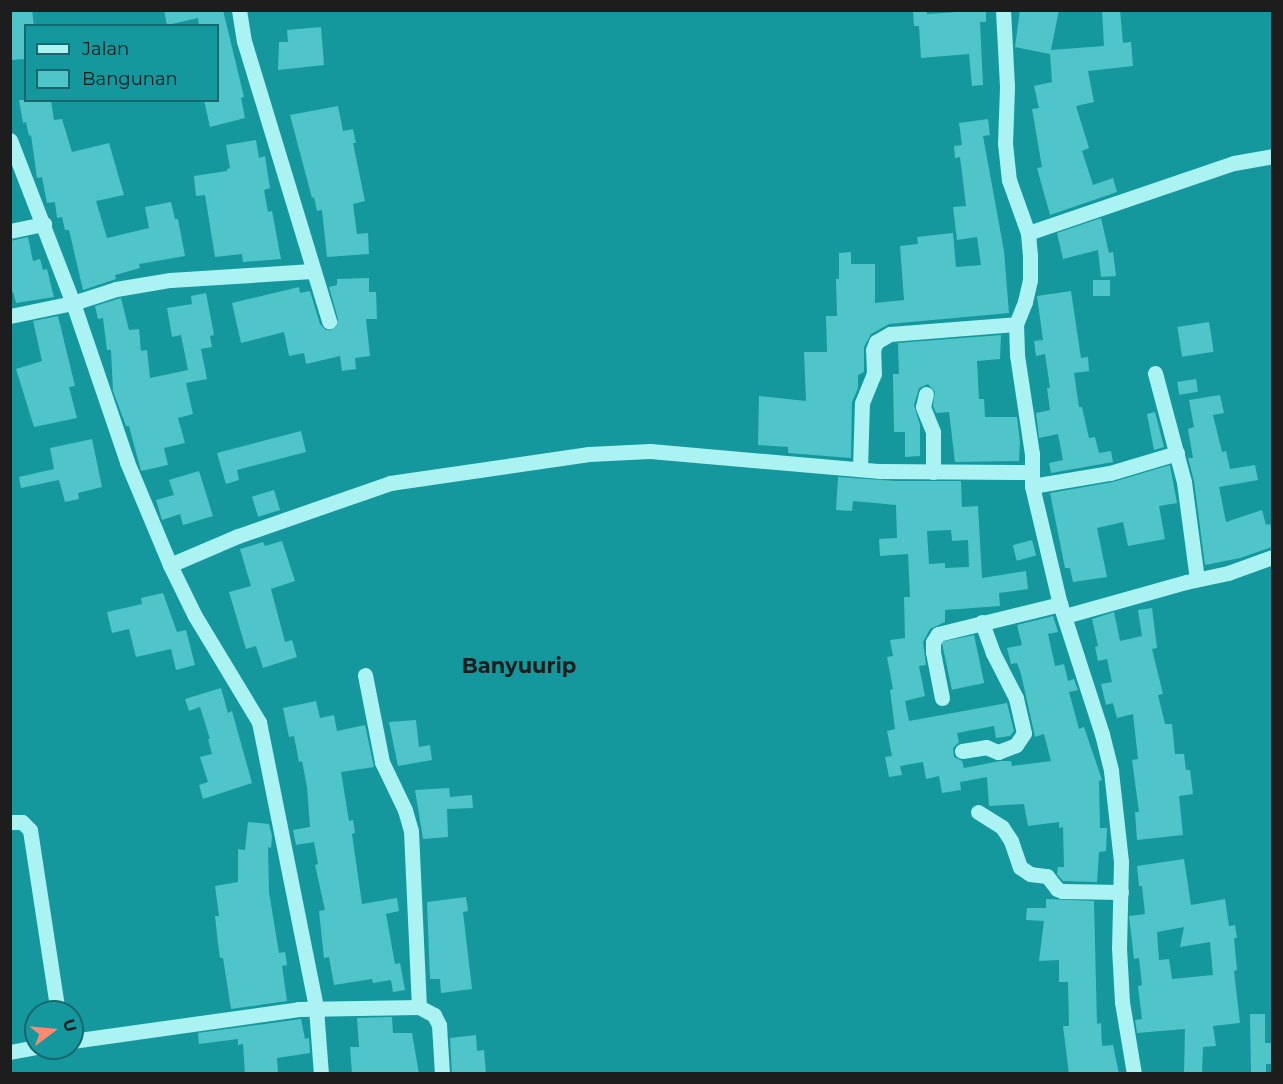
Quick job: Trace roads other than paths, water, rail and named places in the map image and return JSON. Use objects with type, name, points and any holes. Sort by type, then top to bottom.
[{"type":"street","points":[[239,10],[244,41],[329,321]]},
{"type":"street","points":[[1003,10],[1006,76],[1005,143],[1009,180],[1028,233],[1030,280],[1025,302],[1016,324],[1020,375],[1032,454],[1032,479],[1063,610],[1111,771],[1120,850],[1122,1002],[1134,1074]]},
{"type":"street","points":[[10,140],[74,303],[127,462],[170,565],[195,616],[254,710],[263,734],[316,1008],[321,1074]]},
{"type":"street","points":[[1028,233],[1234,163],[1272,156]]},
{"type":"street","points":[[10,231],[44,224]]},
{"type":"street","points":[[10,316],[74,303],[116,289],[170,280],[312,271]]},
{"type":"street","points":[[861,469],[862,403],[874,374],[873,350],[876,342],[890,334],[1016,324]]},
{"type":"street","points":[[1155,373],[1177,453],[1197,579]]},
{"type":"street","points":[[926,394],[923,407],[933,432],[933,472]]},
{"type":"street","points":[[170,565],[238,536],[390,483],[589,454],[650,451],[861,469],[1032,479],[1110,473],[1177,453]]},
{"type":"street","points":[[942,698],[933,652],[935,638],[946,631],[982,622],[1063,610],[1228,573],[1272,557]]},
{"type":"street","points":[[962,751],[986,747],[998,752],[1016,746],[1024,733],[1016,698],[990,646],[982,622]]},
{"type":"street","points":[[365,675],[382,762],[405,810],[411,831],[418,1007]]},
{"type":"street","points":[[978,812],[1002,827],[1020,867],[1030,874],[1047,876],[1056,888],[1062,891],[1121,892]]},
{"type":"street","points":[[10,822],[22,822],[30,830],[56,1000]]},
{"type":"street","points":[[84,1039],[316,1008],[418,1007],[434,1015],[440,1026],[442,1074]]},
{"type":"district","name":"Banyuurip","points":[[519,666]]}]
